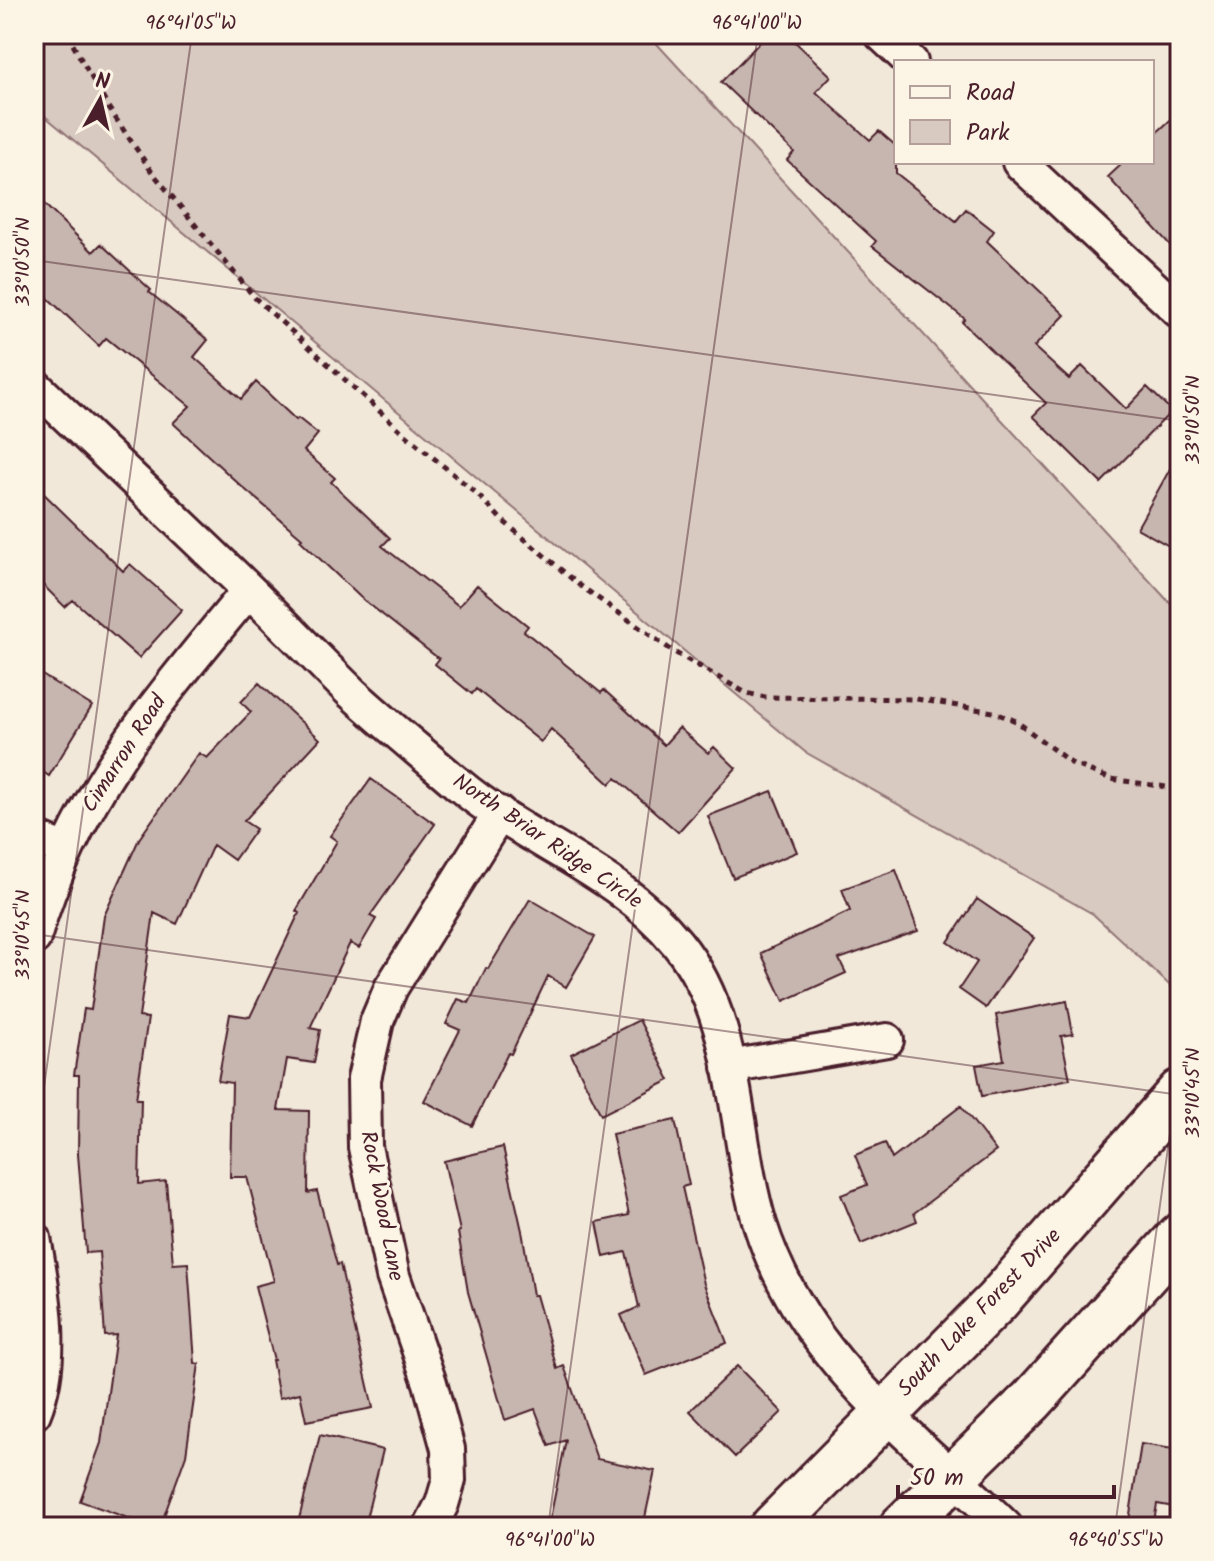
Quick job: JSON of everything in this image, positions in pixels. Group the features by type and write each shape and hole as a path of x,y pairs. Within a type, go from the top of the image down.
{"main road":[{"name":"South Lake Forest Drive","path":"773,1527 997,1301 1180,1092"},
{"path":"902,1527 1032,1400 1180,1236"}],"street":[{"path":"881,34 909,60"},
{"path":"1021,164 1180,312"},
{"name":"North Briar Ridge Circle","path":"34,385 353,693 464,788 610,881 642,905 679,945 700,979 715,1013 761,1225 777,1267 815,1337 842,1370 1006,1527"},
{"name":"Cimarron Road","path":"34,938 66,850 107,772 157,701 249,590"},
{"name":"Rock Wood Lane","path":"430,1527 442,1504 449,1480 448,1449 430,1383 393,1276 365,1147 364,1079 377,1021 391,988 500,813"},
{"path":"34,837 66,850"},
{"path":"729,1067 887,1040"},
{"path":"34,1238 45,1316 41,1396 34,1413"}],"path":[{"path":"67,34 108,107 152,172 255,298 567,575 674,652 746,693 765,697 916,699 993,712 1016,721 1071,763 1111,779 1180,789"}],"green space":[{"path":"34,34 648,34 1180,614 1180,995 1093,914 805,752 34,107"}],"building":[{"path":"768,34 787,34 831,76 816,92 870,140 879,131 894,144 896,173 956,221 966,209 994,231 987,241 1065,315 1034,347 1069,379 1082,366 1126,409 1147,387 1172,411 1101,483 1033,416 1046,403 962,322 965,319 872,246 876,241 787,160 794,152 721,82"},
{"path":"1180,111 1180,256 1108,177 1122,164 1154,164 1154,135"},
{"path":"34,194 93,252 101,244 151,290 149,292 208,340 194,357 241,399 256,382 296,420 298,418 318,434 304,451 335,478 331,482 390,538 382,546 459,606 477,585 528,626 524,631 601,693 604,690 664,745 679,728 708,753 714,747 736,768 678,832 616,778 610,784 551,729 541,742 476,689 472,694 435,664 439,659 360,597 300,540 302,538 173,423 190,406 106,338 99,346 34,285"},
{"path":"1180,451 1180,552 1137,528"},
{"path":"34,484 123,571 130,564 182,610 139,658 73,600 65,607 34,576"},
{"path":"34,670 92,706 49,776 34,766"},
{"path":"259,683 320,739 244,821 256,829 234,860 213,845 177,924 154,913 139,1017 148,1018 136,1099 141,1099 139,1184 166,1181 173,1264 188,1263 195,1363 199,1364 186,1455 160,1527 153,1527 80,1501 101,1443 116,1335 105,1336 99,1252 86,1253 78,1154 79,1075 74,1075 84,1009 91,1010 104,916 139,839 199,753 207,758 251,712 241,702"},
{"path":"371,779 435,824 370,916 376,919 359,948 350,943 310,1028 320,1030 314,1063 287,1059 278,1110 309,1111 308,1193 317,1191 337,1265 340,1264 373,1408 306,1421 300,1393 279,1398 274,1360 255,1286 274,1281 247,1177 230,1177 232,1083 218,1081 230,1014 250,1017 299,913 296,911 337,841 330,836"},
{"path":"772,791 797,852 733,878 708,816"},
{"path":"896,870 918,931 839,959 846,973 784,1001 761,953 850,911 842,889"},
{"path":"530,899 595,937 566,987 548,976 472,1126 424,1101 460,1030 446,1024 458,999 469,1003 486,968"},
{"path":"977,899 1034,938 986,1008 959,989 977,962 948,942"},
{"path":"1067,1001 1073,1034 1061,1036 1070,1079 982,1096 976,1065 1004,1060 996,1015"},
{"path":"639,1020 670,1080 601,1115 571,1054"},
{"path":"961,1106 996,1151 914,1213 917,1221 861,1244 841,1195 867,1185 855,1155 885,1143 892,1159"},
{"path":"675,1120 689,1185 682,1187 704,1284 727,1343 646,1375 621,1315 639,1307 626,1252 604,1257 597,1222 629,1215 612,1134"},
{"path":"503,1147 533,1295 536,1295 557,1369 564,1366 597,1459 655,1471 643,1527 586,1527 550,1519 566,1440 549,1446 535,1409 505,1420 468,1292 460,1231 444,1161"},
{"path":"737,1366 782,1412 735,1457 690,1411"},
{"path":"320,1435 383,1450 364,1527 297,1527"},
{"path":"1141,1444 1180,1450 1180,1508 1157,1504 1153,1527 1128,1527"}]}
